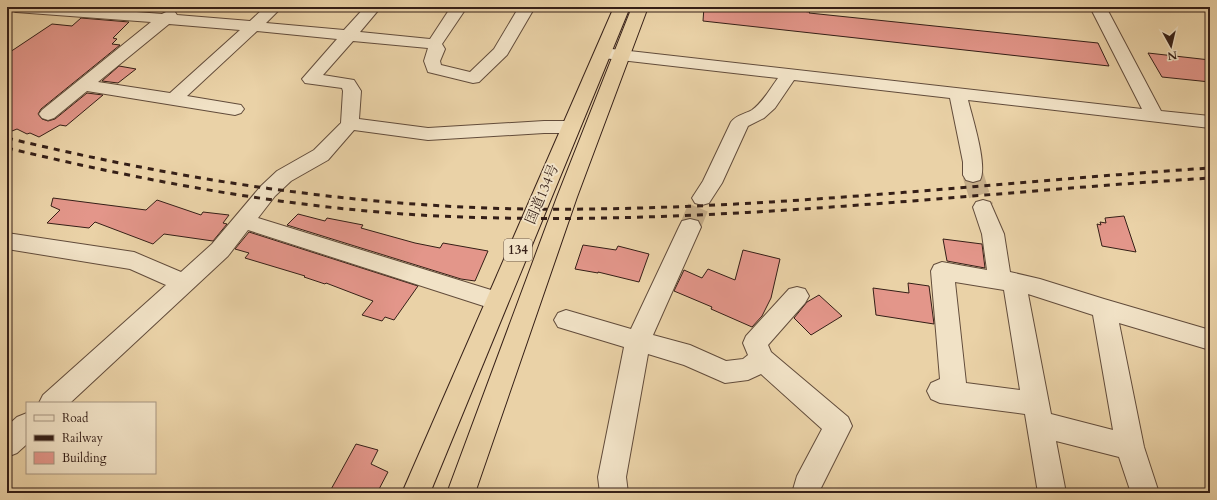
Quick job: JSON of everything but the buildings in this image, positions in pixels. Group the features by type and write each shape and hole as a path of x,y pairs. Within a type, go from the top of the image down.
{"highway":[{"name":"国道134号","path":"461,493 567,197 613,54 622,7"},
{"name":"国道134号","path":"416,493 570,127 640,7"}],"street":[{"path":"7,10 12,7"},
{"path":"16,7 253,26 434,44"},
{"path":"48,114 181,7"},
{"path":"174,99 274,7"},
{"path":"53,402 220,250 260,198 284,176 321,155 350,124 352,91 348,84 311,79 372,7"},
{"path":"434,44 460,7"},
{"path":"434,44 437,49 432,61 434,68 473,78 500,52 527,7"},
{"path":"1098,7 1155,116"},
{"path":"613,54 1210,122"},
{"path":"702,198 712,183 740,122 758,114 769,104 789,74"},
{"path":"83,85 235,109"},
{"path":"958,93 973,162 973,175"},
{"path":"350,124 428,134 544,127 570,127"},
{"path":"983,206 1007,281 1038,414 1052,493"},
{"path":"243,221 496,301"},
{"path":"614,493 612,477 638,341 690,227"},
{"path":"7,241 134,261 184,283"},
{"path":"1130,447 1038,414 947,392 942,271 1007,281 1040,288 1104,309 1210,340"},
{"path":"797,296 755,343 762,359 838,426 808,486 806,493"},
{"path":"1104,309 1130,447 1145,493"},
{"path":"566,320 690,356 725,372 748,369 762,359"},
{"path":"7,444 26,427"}],"tunnel":[{"path":"973,175 983,207"},
{"path":"690,227 702,198"}],"railway":[{"path":"7,138 135,166 264,188 393,202 459,207 524,209 610,209 782,201 1210,168"},
{"path":"7,148 114,172 222,192 330,207 439,216 535,218 632,217 728,213 825,208 1210,178"}]}
